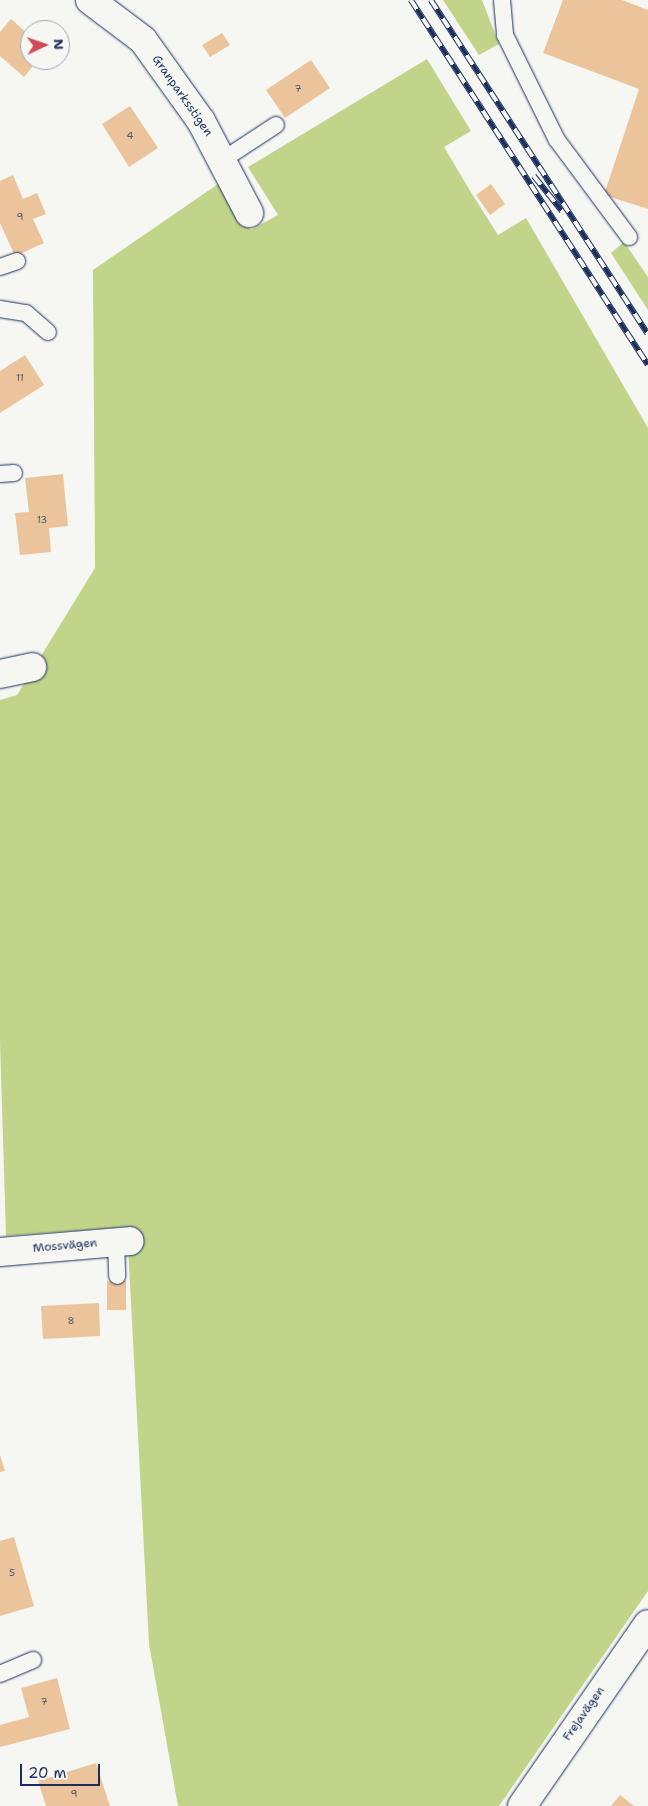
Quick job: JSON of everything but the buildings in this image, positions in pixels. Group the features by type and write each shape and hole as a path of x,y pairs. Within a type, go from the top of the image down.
{"street":[{"name":"Granparksstigen","path":"96,1 143,40 224,159 249,213"},
{"path":"0,674 32,667"},
{"name":"Mossvägen","path":"0,1252 123,1242"},
{"name":"Frejavägen","path":"522,1806 648,1624"}],"lane":[{"path":"502,0 505,35 557,140 629,237"},
{"path":"224,159 276,126"},
{"path":"0,267 17,261"},
{"path":"0,309 26,313 48,332"},
{"path":"117,1276 123,1242"},
{"path":"0,1674 33,1660"}],"green space":[{"path":"443,0 482,0 499,44 479,55"},
{"path":"427,59 471,131 444,147 472,194 498,235 526,218 648,428 648,1591 499,1806 178,1806 149,1644 127,1227 6,1236 0,1041 0,700 17,695 95,568 93,270 221,182 251,230 278,215 248,167"},
{"path":"624,242 648,277 648,310 611,253"}],"railway":[{"path":"411,0 648,365"},
{"path":"431,0 648,334"},
{"path":"534,176 562,211"}]}
